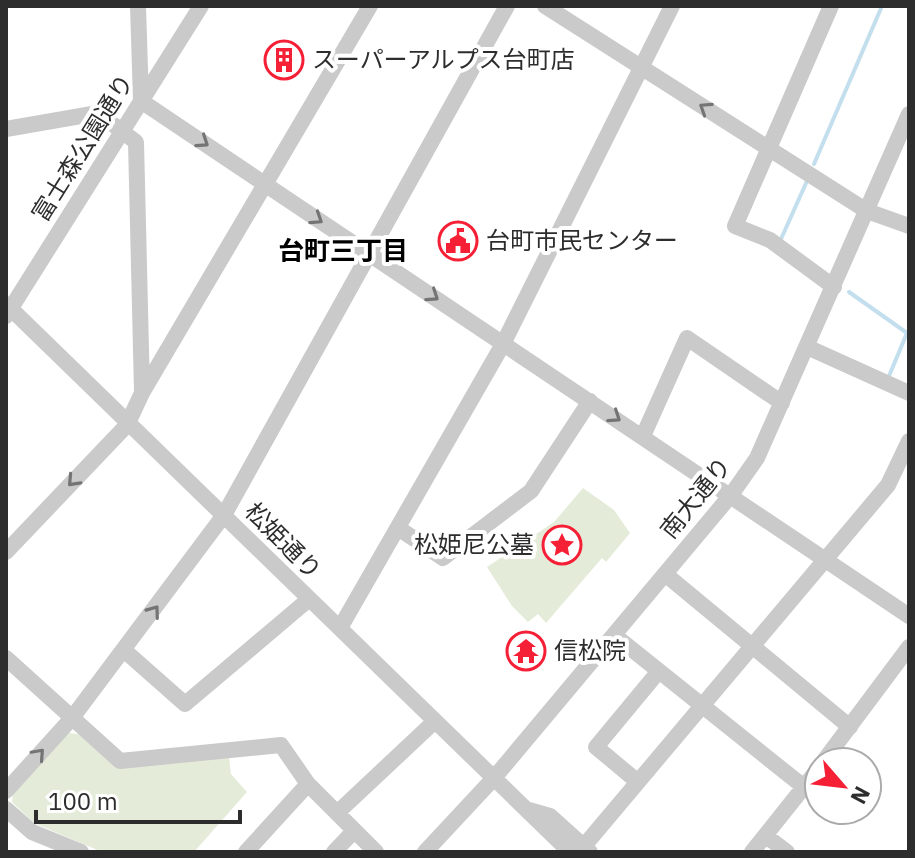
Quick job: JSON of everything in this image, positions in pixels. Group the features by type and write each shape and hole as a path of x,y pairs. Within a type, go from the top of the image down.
{"street":[{"path":"138,6 141,101 909,616"},
{"name":"富士森公園通り","path":"8,310 201,6"},
{"path":"6,552 127,425 142,393 370,6"},
{"path":"6,791 72,718 125,651 224,515 507,6"},
{"path":"545,6 867,211 909,226"},
{"path":"340,628 503,344 672,6"},
{"path":"831,6 735,226 770,240 834,287"},
{"path":"6,129 98,113 136,142 142,393"},
{"name":"南大通り","path":"425,852 494,778 731,495 757,458 909,114"},
{"name":"松姫通り","path":"8,310 528,810 550,816 576,850"},
{"path":"643,436 687,338 782,403"},
{"path":"807,347 909,393"},
{"path":"398,528 443,558 531,491 590,401"},
{"path":"576,850 827,562 888,485 909,441"},
{"path":"665,574 850,727"},
{"path":"125,651 185,704 308,600"},
{"path":"614,635 803,786"},
{"path":"835,746 909,647"},
{"path":"6,658 120,761 281,745 308,784 376,852"},
{"path":"638,782 596,747 659,671"},
{"path":"337,813 435,721"},
{"path":"246,852 308,784"},
{"path":"752,852 803,788"},
{"path":"6,809 32,832 81,852"},
{"path":"334,852 353,832"},
{"path":"766,836 787,852"}],"green space":[{"path":"583,488 614,510 630,533 606,562 602,558 546,623 538,614 528,622 512,606 487,567 554,522"},
{"path":"68,733 78,734 120,767 229,757 231,774 247,792 194,852 102,852 34,823 12,802 13,792"}],"waterway":[{"path":"814,164 882,6"},
{"path":"781,239 807,181"},
{"path":"849,292 907,333 889,376"}],"place":[{"name":"スーパーアルプス台町店","path":"284,60"},
{"name":"台町市民センター","path":"458,241"},
{"name":"松姫尼公墓","path":"562,545"},
{"name":"信松院","path":"526,651"}],"district":[{"name":"台町三丁目","path":"343,251"}]}
